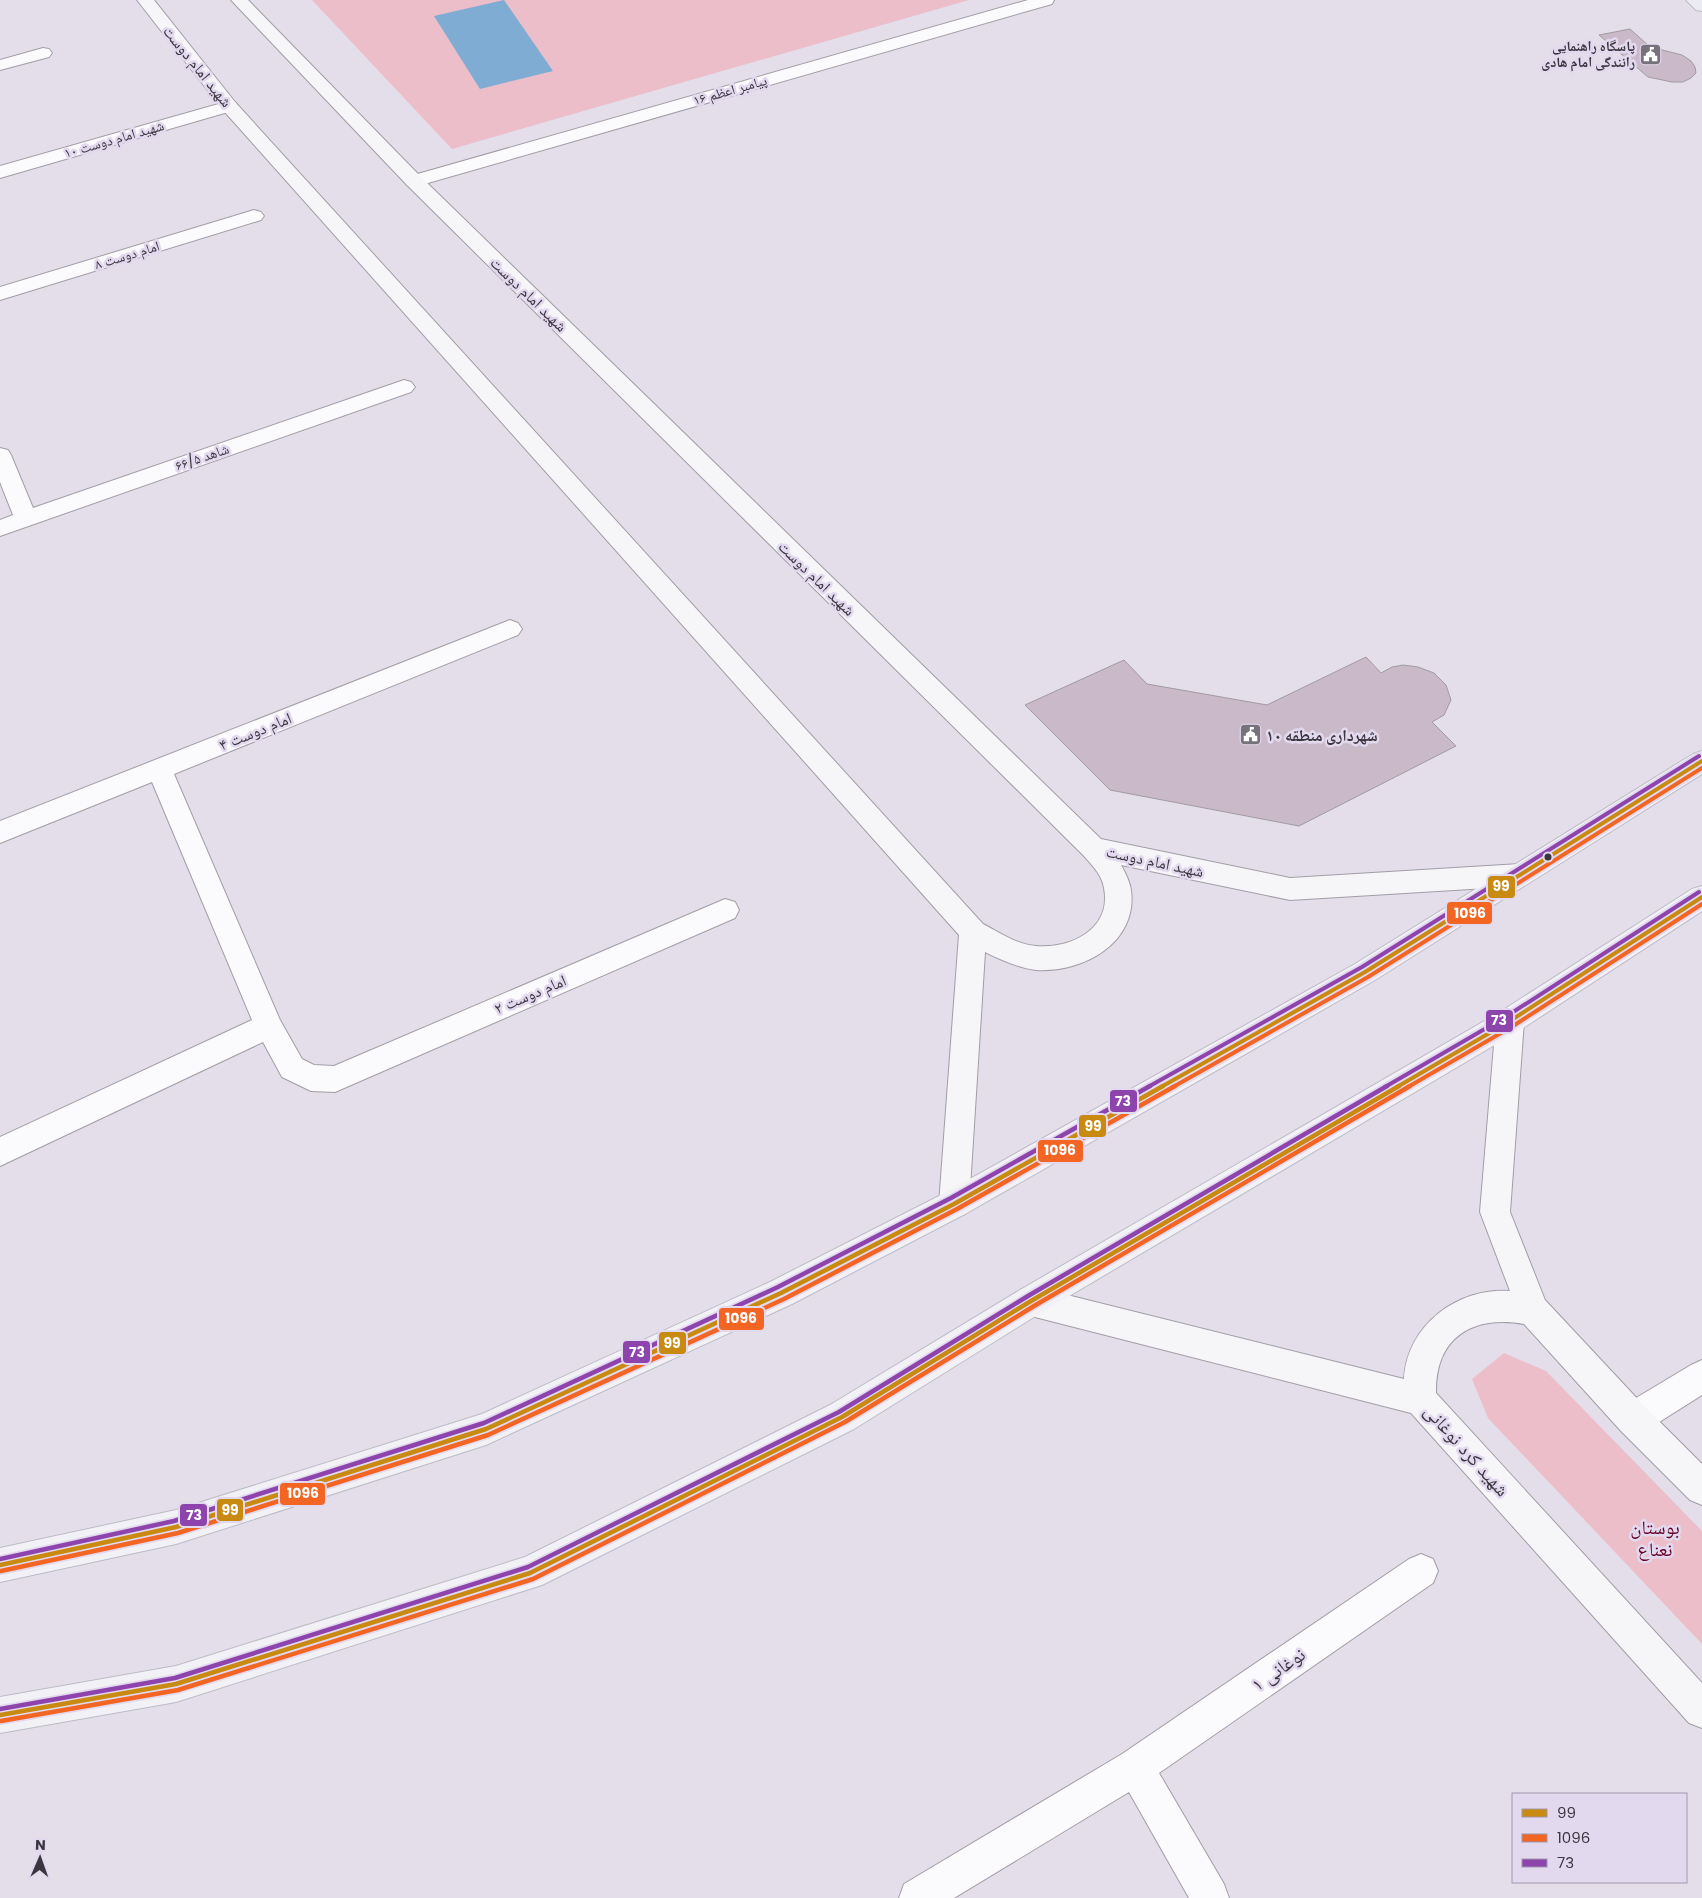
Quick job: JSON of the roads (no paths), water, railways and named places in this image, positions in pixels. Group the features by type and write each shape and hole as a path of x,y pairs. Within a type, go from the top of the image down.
{"highway":[{"path":"1694,0 1702,6"}],"main road":[{"name":"شهید امام دوست","path":"145,0 229,106 972,932"},
{"name":"شهید امام دوست","path":"239,0 414,181 1093,848 1290,889 1520,875"},
{"path":"0,1565 176,1527 486,1429 781,1293 954,1204 1365,972 1702,761"},
{"path":"954,1204 972,932 1019,954 1035,958 1067,956 1082,952 1096,944 1114,923 1119,897 1112,870 1104,858 1093,848"},
{"path":"0,1715 176,1684 530,1573 842,1417 1031,1301 1510,1021 1702,896"},
{"path":"1510,1021 1495,1212 1533,1310 1633,1419 1702,1488"},
{"name":"شهید کرد نوغانی","path":"1031,1301 1420,1399 1702,1710"},
{"path":"1420,1399 1421,1369 1431,1342 1449,1322 1474,1310 1502,1306 1533,1310"}],"street":[{"name":"پیامبر اعظم ۱۶","path":"414,181 1046,0"},
{"path":"0,65 43,53"},
{"name":"شهید امام دوست ۱۰","path":"0,172 229,106"},
{"name":"امام دوست ۸","path":"0,294 254,216"},
{"name":"شاهد ۶۶/۵","path":"0,528 404,387"},
{"path":"0,455 26,519"},
{"name":"امام دوست ۴","path":"0,832 510,629"},
{"path":"0,1152 269,1026 159,770"},
{"name":"امام دوست ۲","path":"269,1026 292,1068 311,1078 334,1079 725,910"},
{"path":"1633,1419 1702,1376"},
{"name":"نوغانی ۱","path":"918,1898 1135,1767 1421,1571"},
{"path":"1135,1767 1210,1898"}],"water":[{"path":"504,0 553,71 480,89 434,16"}],"place":[{"name":"پاسگاه راهنمایی رانندگی امام هادی","path":"1651,54"},
{"name":"شهرداری منطقه ۱۰","path":"1250,735"}],"park label":[{"name":"بوستان نعناع","path":"1655,1538"}]}
